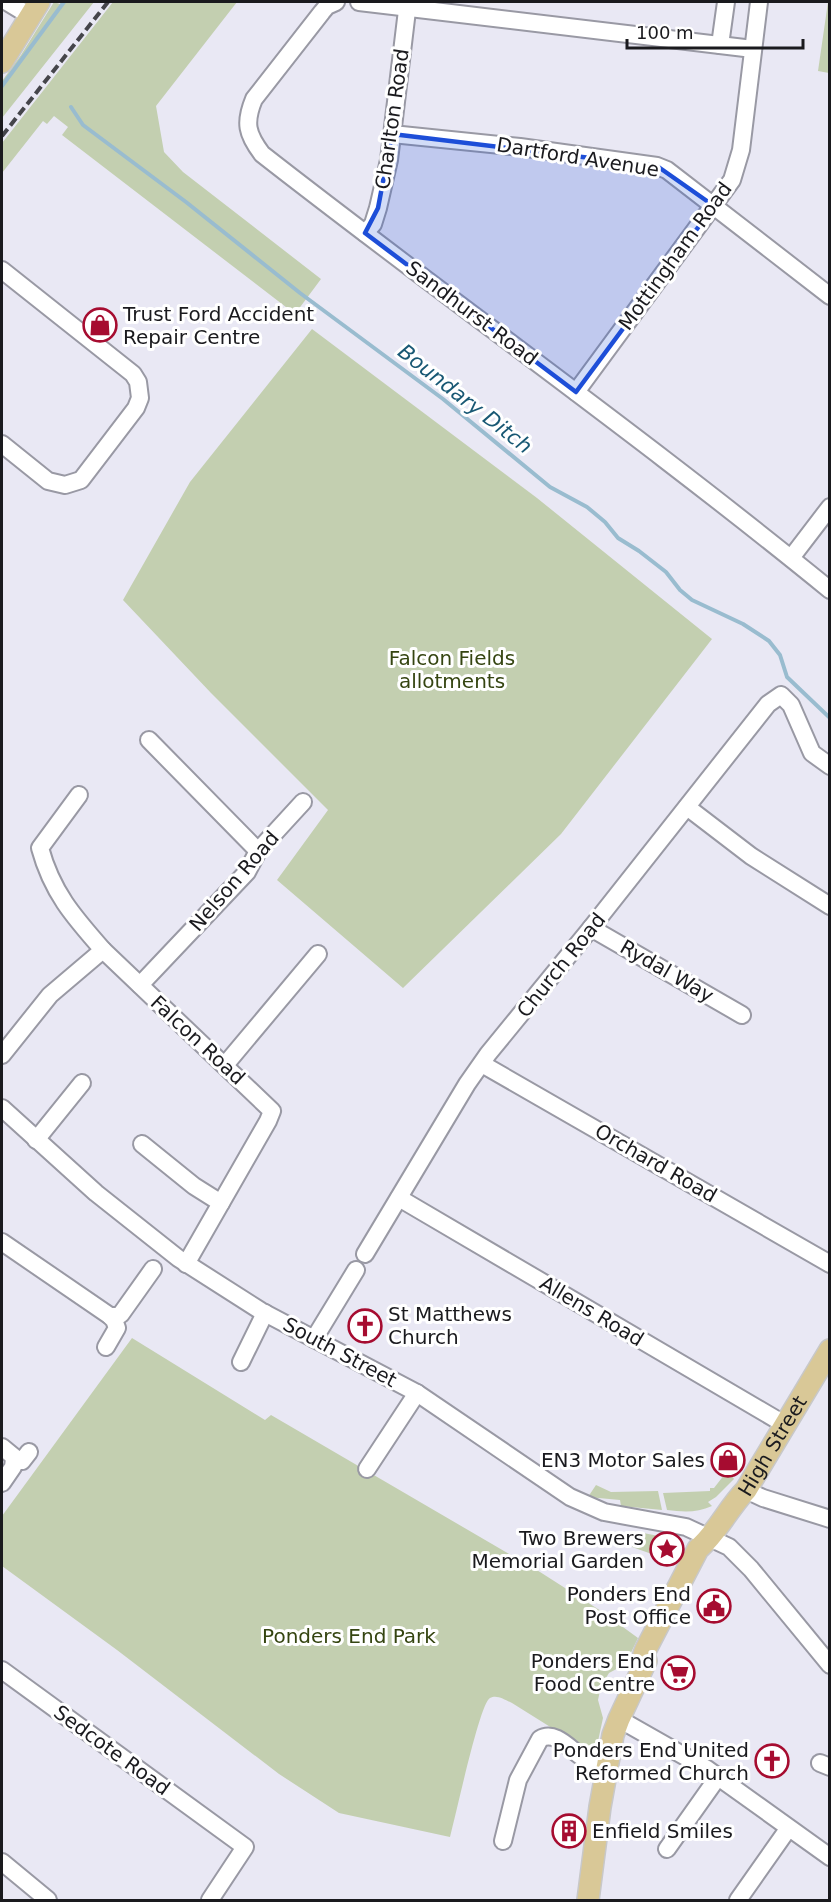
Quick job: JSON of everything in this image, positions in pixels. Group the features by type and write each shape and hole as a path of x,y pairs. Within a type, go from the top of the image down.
{"main road":[{"path":"2,62 34,9"},
{"name":"High Street","path":"588,1900 607,1767 618,1719 646,1661 644,1654 646,1649 698,1549 710,1539 746,1490 784,1424 822,1376 830,1350"}],"street":[{"path":"7,2 34,9"},
{"name":"Sandhurst Road","path":"336,2 327,6 254,99 249,111 248,128 251,139 262,154 576,392 830,590"},
{"path":"359,2 407,5 753,49"},
{"path":"720,45 726,2"},
{"name":"Mottingham Road","path":"576,392 732,180 741,150 759,2"},
{"name":"Charlton Road","path":"365,234 373,224 389,160 407,5"},
{"name":"Dartford Avenue","path":"392,134 520,147 657,166 667,170 830,296"},
{"path":"2,270 133,374 138,382 140,398 131,416 81,480 65,485 48,481 2,444"},
{"path":"791,558 830,507"},
{"name":"Church Road","path":"366,1254 467,1084 768,704 781,695 791,705 813,753 830,766"},
{"path":"149,740 258,851"},
{"name":"Falcon Road","path":"79,795 40,848 47,874 67,907 103,950 272,1111 186,1264"},
{"name":"Nelson Road","path":"140,986 247,872 258,851 303,802"},
{"path":"687,807 751,856 830,906"},
{"name":"Rydal Way","path":"591,928 742,1015"},
{"path":"2,1055 50,995 103,950"},
{"path":"225,1065 318,954"},
{"name":"Orchard Road","path":"482,1064 830,1264"},
{"path":"36,1140 76,1087"},
{"name":"South Street","path":"2,1108 104,1200 186,1264 265,1313 417,1393 570,1497 588,1506 635,1519 681,1526 729,1547 779,1602 830,1665"},
{"path":"150,1146 194,1186 220,1203"},
{"name":"Allens Road","path":"399,1198 784,1424"},
{"path":"2,1242 114,1320 117,1328 106,1347"},
{"path":"110,1316 121,1314 153,1269"},
{"path":"314,1339 356,1270"},
{"path":"240,1362 265,1313"},
{"path":"367,1469 417,1393"},
{"path":"2,1447 22,1456 2,1483"},
{"path":"746,1490 763,1498 830,1519"},
{"name":"Sedcote Road","path":"2,1670 245,1847 210,1900"},
{"path":"618,1719 707,1769 830,1857"},
{"path":"503,1841 519,1780 540,1739 553,1737 582,1758 597,1766 607,1767"},
{"path":"667,1849 718,1777"},
{"path":"738,1900 788,1829"},
{"path":"2,1862 48,1900"}],"highlighted area":[{"path":"392,134 657,166 714,206 576,392 365,233 378,208"}],"green space":[{"path":"54,2 60,4 61,2 94,2 2,118 2,81"},
{"path":"113,2 237,2 156,106 164,152 183,172 321,279 295,314 62,135 68,127 54,116 47,124 43,121 2,173 2,143"},
{"path":"828,2 830,2 829,73 818,71"},
{"name":"Falcon Fields allotments","path":"312,329 537,498 712,639 561,834 403,988 277,880 328,810 211,693 123,600 190,482"},
{"name":"Ponders End Park","path":"132,1338 265,1420 271,1415 540,1572 638,1638 628,1659 622,1666 609,1673 601,1686 598,1700 603,1718 595,1755 512,1703 493,1697 486,1704 480,1719 450,1837 339,1813 279,1774 117,1650 2,1566 2,1516"},
{"path":"728,1470 734,1479 708,1502 712,1506 690,1511 667,1510 663,1493 710,1491 710,1488 714,1488"},
{"path":"596,1485 611,1492 658,1491 662,1510 621,1506 620,1500 588,1497"},
{"path":"638,1532 664,1537 668,1550 666,1557 680,1564 632,1547"}],"waterway":[{"path":"2,86 64,2"},
{"name":"Boundary Ditch","path":"71,107 83,125 186,202 300,293 443,399 550,487 587,507 605,522 618,538 666,572 680,590 692,600 743,624 769,641 780,655 787,677 830,718"}],"railway":[{"path":"2,136 108,2"}],"place":[{"name":"Trust Ford Accident Repair Centre","path":"100,325"},
{"name":"St Matthews Church","path":"365,1326"},
{"name":"EN3 Motor Sales","path":"728,1460"},
{"name":"Two Brewers Memorial Garden","path":"667,1549"},
{"name":"Ponders End Post Office","path":"714,1606"},
{"name":"Ponders End Food Centre","path":"678,1673"},
{"name":"Ponders End United Reformed Church","path":"772,1761"},
{"name":"Enfield Smiles","path":"569,1831"}]}
